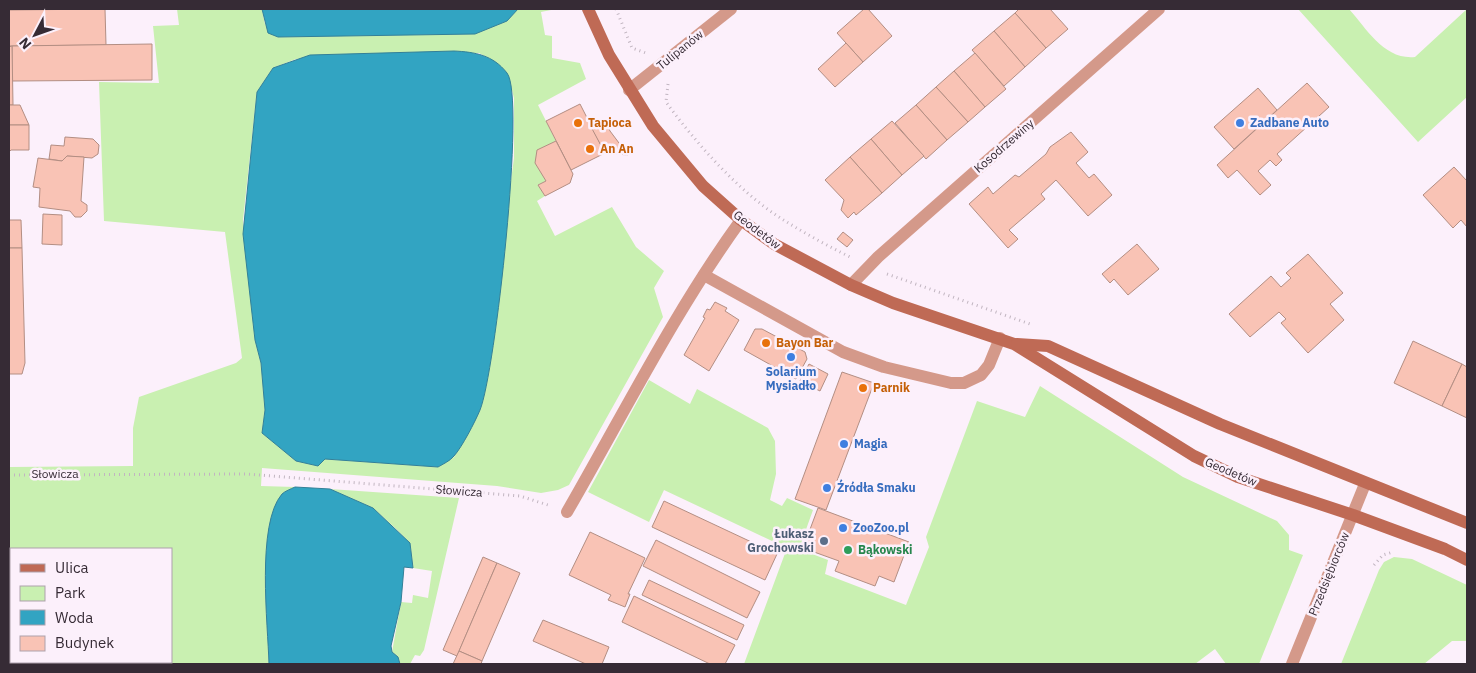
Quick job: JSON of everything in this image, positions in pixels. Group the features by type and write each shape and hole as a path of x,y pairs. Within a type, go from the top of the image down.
{"street":[{"name":"Geodetów","path":"588,9 608,55 629,90 653,126 703,186 741,220 796,257 893,303 1014,344 1194,456 1238,477 1352,515 1467,560"},
{"name":"Tulipanów","path":"629,90 731,9"},
{"name":"Kosodrzewiny","path":"852,285 869,266 1159,9"},
{"path":"567,512 704,275 741,220"},
{"path":"704,275 842,352 884,367 950,383 964,384 980,375 989,365 1000,338"},
{"name":"Geodetów","path":"1014,344 1048,346 1192,413 1467,523"},
{"name":"Przedsiębiorców","path":"1292,664 1366,484"}],"path":[{"path":"616,9 632,48 645,53 654,52"},
{"path":"668,83 666,102 692,136 757,200 781,218 869,266 962,302 1035,325"},
{"name":"Słowicza","path":"9,475 246,474 520,496 567,512"}],"green space":[{"path":"177,9 262,9 265,24 278,37 474,34 507,21 518,9 556,9 541,12 545,35 552,36 552,58 580,63 586,79 538,105 556,141 537,151 546,181 538,185 545,196 537,201 555,236 612,207 636,247 664,271 654,288 663,317 569,485 558,490 541,493 497,486 262,468 261,486 295,487 282,495 274,510 269,529 265,576 269,664 9,664 9,467 133,466 133,428 139,397 236,363 242,358 225,232 104,221 99,82 159,83 153,26 179,25","holes":["479,53 490,59 508,75 514,98 514,158 480,410 454,457 438,467 325,459 318,466 296,461 262,433 265,410 261,363 255,340 243,220 257,92 273,68 296,59"]},
{"path":"1298,9 1349,9 1377,42 1385,48 1394,54 1404,57 1415,57 1467,9 1467,97 1418,142"},
{"path":"649,380 690,404 697,389 768,428 775,441 776,474 770,500 782,506 787,498 813,510 799,549 828,560 825,574 906,605 929,547 926,537 977,401 1025,417 1040,386 1183,477 1277,521 1289,535 1289,550 1303,555 1259,664 1226,664 1215,649 1195,664 744,664 787,548 664,490 649,522 588,492"},
{"path":"330,489 459,498 424,650 420,656 415,655 410,664 400,664 398,657 392,652 401,602 412,603 413,595 428,598 432,571 413,568 410,543 373,508"},
{"path":"1394,557 1412,559 1467,585 1467,641 1452,641 1424,664 1341,664 1379,570 1384,562"}],"water":[{"path":"262,9 518,9 507,21 475,34 278,37 268,33"},
{"path":"469,52 490,58 496,62 507,73 512,93 511,181 506,237 493,346 480,410 457,452 451,459 438,467 325,459 318,466 296,461 262,433 265,410 261,363 255,340 243,234 257,92 273,68 310,55"},
{"path":"295,487 330,489 373,508 410,543 413,568 404,567 401,602 391,646 392,652 398,657 400,664 269,664 265,576 269,528 274,508 282,494"}],"building":[{"path":"105,9 106,45 9,46 9,10"},
{"path":"864,9 868,9 892,36 863,62 837,33"},
{"path":"1019,9 1050,9 1068,29 1046,48 1015,13"},
{"path":"1015,13 1046,48 1025,67 994,31"},
{"path":"994,31 1025,67 1004,86 972,50"},
{"path":"846,43 863,62 835,87 818,69"},
{"path":"152,44 152,80 12,81 12,46"},
{"path":"12,46 13,105 9,105 9,47"},
{"path":"975,53 1006,89 985,107 954,71"},
{"path":"954,71 985,107 968,122 936,87"},
{"path":"1307,83 1329,107 1277,154 1282,160 1276,166 1270,160 1258,171 1271,185 1260,195 1237,170 1228,178 1217,165"},
{"path":"936,87 968,122 947,140 916,105"},
{"path":"1258,88 1277,110 1234,149 1214,127"},
{"path":"580,104 605,153 571,170 546,121"},
{"path":"9,105 20,105 29,125 9,125"},
{"path":"916,105 947,140 926,159 895,123"},
{"path":"604,119 610,131 628,155 605,153 590,125"},
{"path":"892,121 924,156 902,175 871,139"},
{"path":"9,125 29,125 29,150 11,150 9,152"},
{"path":"1071,132 1088,152 1076,163 1089,178 1094,174 1112,195 1088,216 1056,180 1041,194 1045,199 1009,230 1018,239 1008,248 969,204 988,187 993,194 1015,175 1019,177 1046,154 1050,147"},
{"path":"65,137 93,139 99,145 98,154 92,158 67,156 62,161 49,159 51,145 64,146"},
{"path":"871,139 902,175 882,193 850,157"},
{"path":"556,141 573,174 570,183 545,196 538,185 546,181 535,163 537,150"},
{"path":"67,156 84,157 81,201 87,205 87,211 81,217 75,217 70,211 39,207 40,188 33,187 38,158 62,161"},
{"path":"850,157 882,193 856,215 854,212 848,218 841,210 844,200 825,180"},
{"path":"1454,167 1467,181 1467,227 1461,220 1453,228 1423,195"},
{"path":"43,214 62,215 62,245 42,244"},
{"path":"9,220 21,220 22,248 9,248"},
{"path":"843,232 853,240 847,247 837,239"},
{"path":"1137,244 1159,269 1128,295 1114,279 1110,283 1102,274"},
{"path":"9,248 22,248 25,363 22,374 9,374"},
{"path":"1308,254 1343,293 1330,304 1344,320 1308,353 1281,323 1286,319 1279,312 1250,337 1229,314 1271,276 1281,287 1291,278 1286,273"},
{"path":"715,302 727,308 725,311 739,320 709,371 684,355 705,318 703,317 707,309 710,310"},
{"path":"755,329 762,329 805,352 807,359 796,379 744,350"},
{"path":"1413,341 1462,364 1442,406 1394,383"},
{"path":"809,364 828,374 820,391 800,381"},
{"path":"1462,364 1467,367 1467,418 1442,406"},
{"path":"842,372 874,383 826,510 795,499"},
{"path":"664,501 777,554 765,580 652,527"},
{"path":"818,508 909,542 894,582 879,576 875,586 835,571 839,561 803,548"},
{"path":"590,532 645,558 628,594 630,594 625,607 608,600 611,595 569,575"},
{"path":"656,540 760,592 747,618 643,566"},
{"path":"483,557 497,563 457,656 443,650"},
{"path":"497,563 520,573 482,661 459,651"},
{"path":"649,580 744,625 737,640 642,595"},
{"path":"634,596 735,645 725,664 710,664 622,622"},
{"path":"543,620 609,647 602,664 586,664 533,641"},
{"path":"459,651 482,661 481,664 453,664"}],"place":[{"name":"Tapioca","path":"578,123"},
{"name":"Zadbane Auto","path":"1240,123"},
{"name":"An An","path":"590,149"},
{"name":"Bayon Bar","path":"766,343"},
{"name":"Solarium Mysiadło","path":"791,357"},
{"name":"Parnik","path":"863,388"},
{"name":"Magia","path":"844,444"},
{"name":"Źródła Smaku","path":"827,488"},
{"name":"ZooZoo.pl","path":"843,528"},
{"name":"Łukasz Grochowski","path":"824,541"},
{"name":"Bąkowski","path":"848,550"}]}
